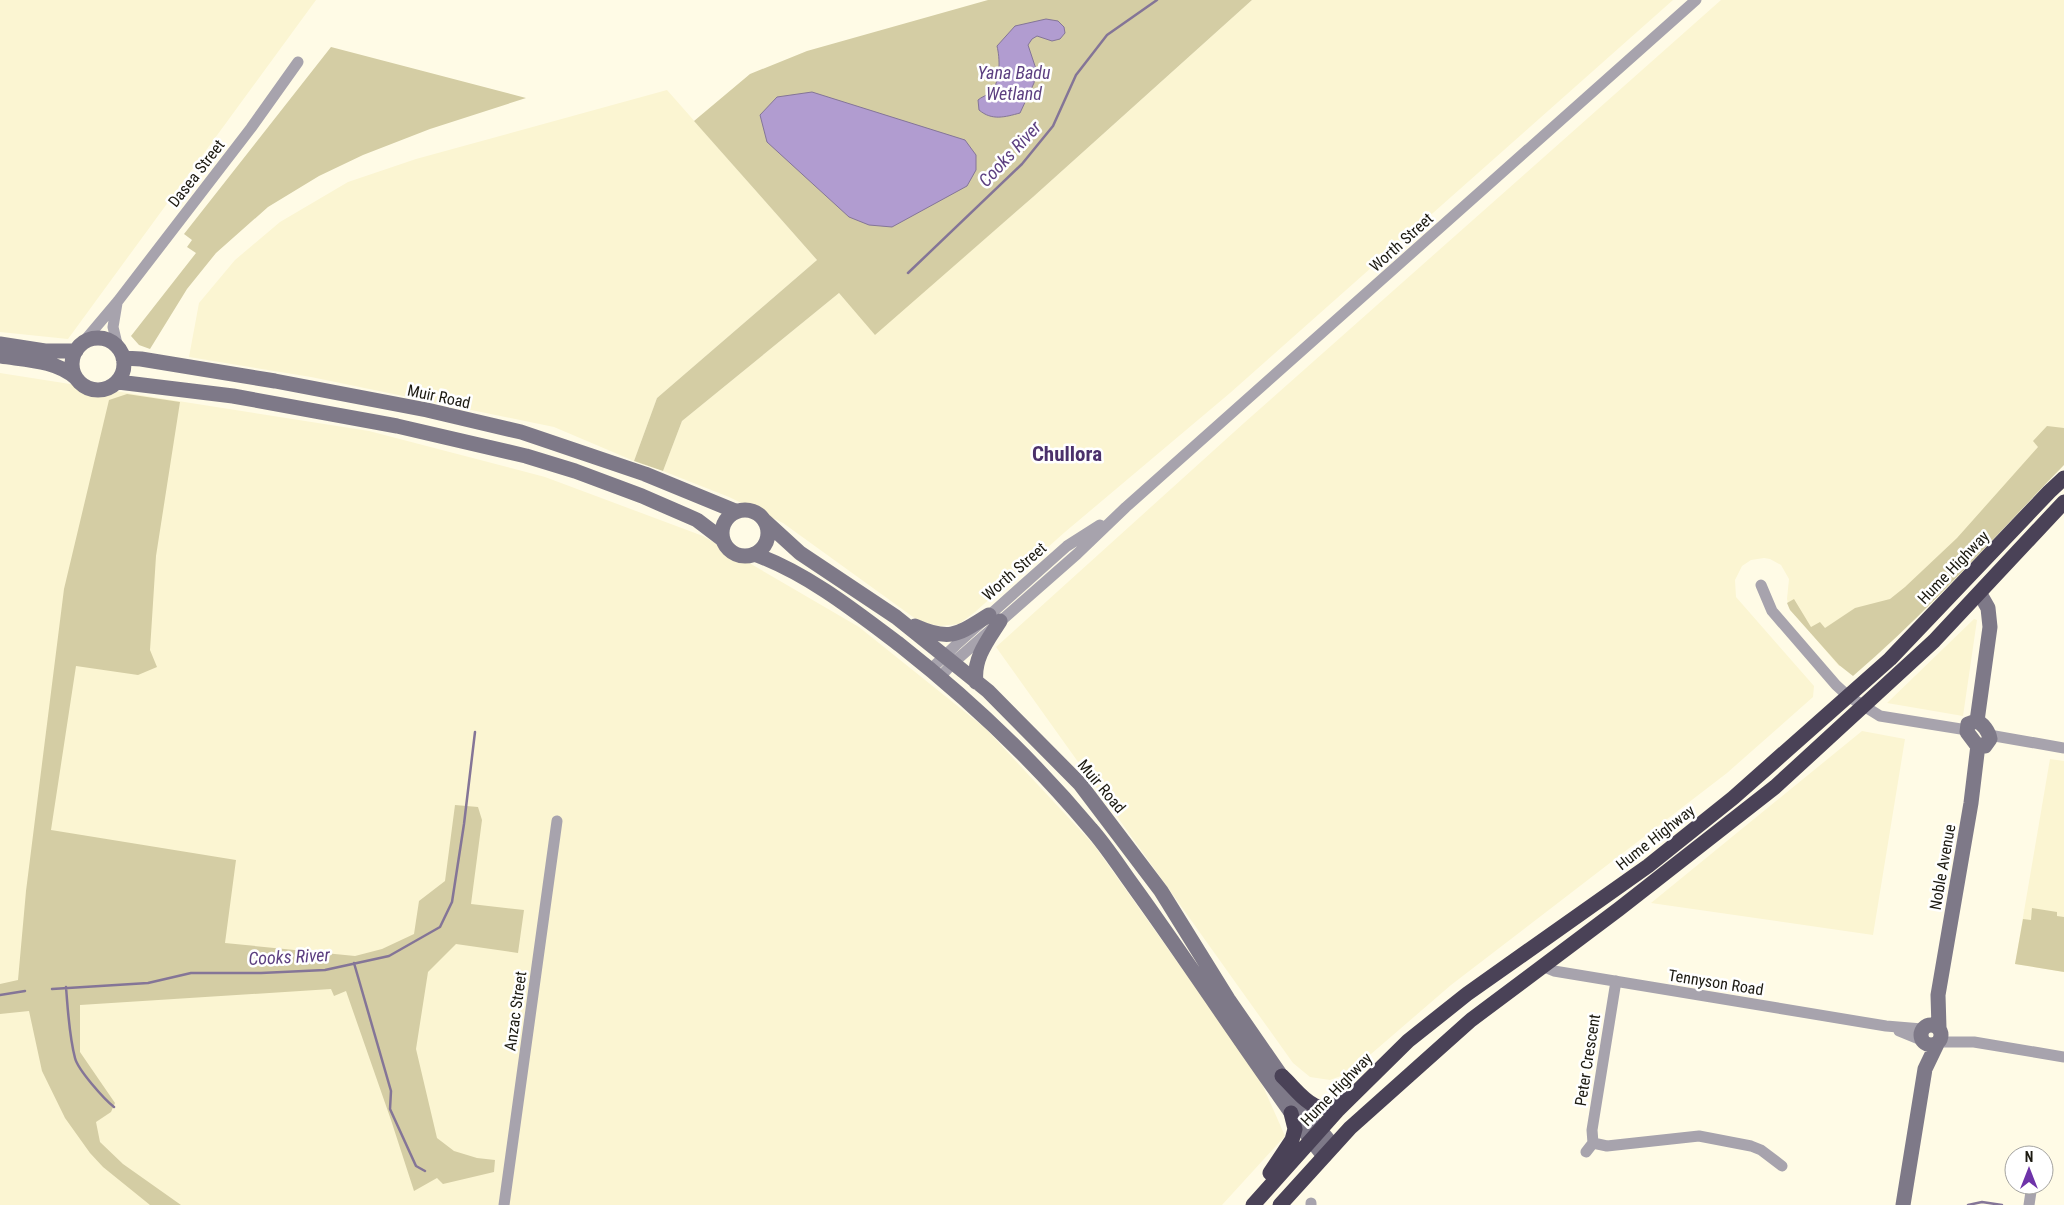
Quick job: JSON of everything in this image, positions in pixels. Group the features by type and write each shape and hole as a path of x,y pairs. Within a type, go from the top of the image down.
{"highway":[{"name":"Hume Highway","path":"1254,1205 1315,1135 1408,1041 1467,994 1648,866 1733,798 1890,659 2064,478"},
{"path":"1280,1205 1328,1151 1364,1115 1471,1020 1620,909 1775,787 1934,641 2064,502"},
{"path":"1282,1076 1310,1104 1320,1108 1330,1108 1362,1086"},
{"path":"1248,1205 1292,1140 1296,1129 1291,1113"}],"street":[{"name":"Worth Street","path":"935,674 948,659 994,618 1067,546 1126,507 1696,0"},
{"name":"Dasea Street","path":"78,349 118,301 251,128 298,62"},
{"name":"Dasea Street","path":"118,301 113,327 121,353"},
{"path":"0,344 44,351 78,349 95,339 112,342 121,353 124,366 122,382"},
{"path":"76,378 73,365 78,349"},
{"name":"Muir Road","path":"121,353 141,359 275,381 417,408 521,432 645,474 735,511"},
{"path":"0,356 40,361 57,366 93,390 106,389 122,382 233,396 397,426 526,456 576,471 642,496 697,520 722,539 728,549 734,553 747,556 760,550 768,536 765,521 754,511 735,511 725,520 721,532 722,539"},
{"name":"Muir Road","path":"765,521 800,553 896,617 976,682 1080,784 1161,890 1228,999 1282,1076 1315,1135"},
{"name":"Muir Road","path":"754,554 772,560 820,588 884,633 976,707 1021,752 1092,830 1170,937 1291,1113 1315,1135 1328,1151"},
{"path":"1762,585 1772,611 1836,685 1848,696 1880,716 1972,726"},
{"path":"1980,594 1988,608 1990,627 1970,736 1984,740 2064,748"},
{"path":"896,617 934,634 946,635 960,632 994,618"},
{"path":"976,682 978,659 994,618"},
{"name":"Noble Avenue","path":"1903,1205 1971,802 1984,740"},
{"name":"Anzac Street","path":"504,1205 557,821"},
{"name":"Tennyson Road","path":"1542,966 1554,971 1616,982 2064,1057"},
{"name":"Peter Crescent","path":"1616,982 1589,1147 1699,1136 1751,1146 1761,1150 1782,1166"}],"shaded area":[{"path":"0,0 316,0 68,339 0,332"},
{"path":"988,0 1252,0 1033,197 875,335 839,293 682,421 663,471 634,461 657,398 817,260 694,121 750,74 807,51"},
{"path":"1252,0 1673,0 1230,393 959,624 940,626 920,622 783,523 729,497 663,471 682,421 839,293 875,334 1033,197"},
{"path":"1721,0 2064,0 2064,443 1847,666 1839,666 1789,608 1787,599 1789,579 1781,565 1764,558 1751,560 1742,566 1735,580 1736,597 1814,686 1813,697 1727,773 1451,985 1349,1073 1330,1080 1310,1077 1293,1063 996,647 1244,423"},
{"path":"331,47 526,98 430,129 363,155 319,176 268,207 216,253 187,289 150,349 139,345 131,336 196,253 187,247 192,240 184,234"},
{"path":"667,90 817,260 657,398 634,461 554,427 311,377 189,357 199,303 235,260 280,222 348,182 416,159"},
{"path":"0,373 369,431 545,477 703,536 859,627 985,728 1094,845 1258,1075 1285,1136 1222,1205 0,1205"},
{"path":"127,394 180,402 156,556 150,650 157,667 138,675 76,666 51,830 236,860 225,943 355,956 382,949 414,934 419,901 445,881 455,805 478,807 482,820 471,904 524,910 518,953 456,944 428,972 416,1049 437,1138 454,1151 477,1158 495,1160 494,1172 443,1184 437,1178 414,1191 346,991 334,996 331,989 80,1005 80,1052 115,1103 111,1112 96,1122 100,1142 123,1164 181,1205 150,1205 103,1167 90,1153 65,1118 42,1071 29,1011 0,1014 0,984 18,980 26,891 64,589 109,400"},
{"path":"2047,426 2064,428 2064,465 1908,626 1853,676 1839,665 1790,610 1787,603 1794,599 1811,627 1820,622 1825,628 1855,608 1890,599 1957,538 2038,447 2033,441"},
{"path":"1974,619 1977,620 1963,716 1887,703"},
{"path":"1862,731 1905,739 1873,935 1651,903"},
{"path":"2050,759 2064,761 2064,972 2015,964"},
{"path":"2032,908 2057,912 2057,916 2064,917 2064,972 2015,964 2023,919 2031,920"}],"water":[{"name":"Yana Badu Wetland","path":"1046,19 1058,21 1064,27 1065,33 1060,39 1052,41 1037,36 1028,45 1036,69 1034,83 1020,113 994,117 979,110 978,100 991,92 997,82 999,57 997,46 1015,26"},
{"path":"812,92 965,140 976,155 976,170 967,186 892,227 869,225 849,217 767,142 760,115 777,97"}],"waterway":[{"name":"Cooks River","path":"908,273 1022,164 1053,126 1076,75 1107,35 1157,0"},
{"name":"Cooks River","path":"52,989 148,983 191,973 261,973 325,970 389,956 440,927 452,902 475,732"},
{"path":"354,963 391,1091 390,1109 416,1166 425,1171"},
{"path":"66,987 70,1032 75,1058 86,1077 114,1107"},
{"name":"Cooks River","path":"0,995 25,991"},
{"path":"1968,1205 1982,1202 2002,1205"}],"district":[{"name":"Chullora","path":"1067,454"}]}
